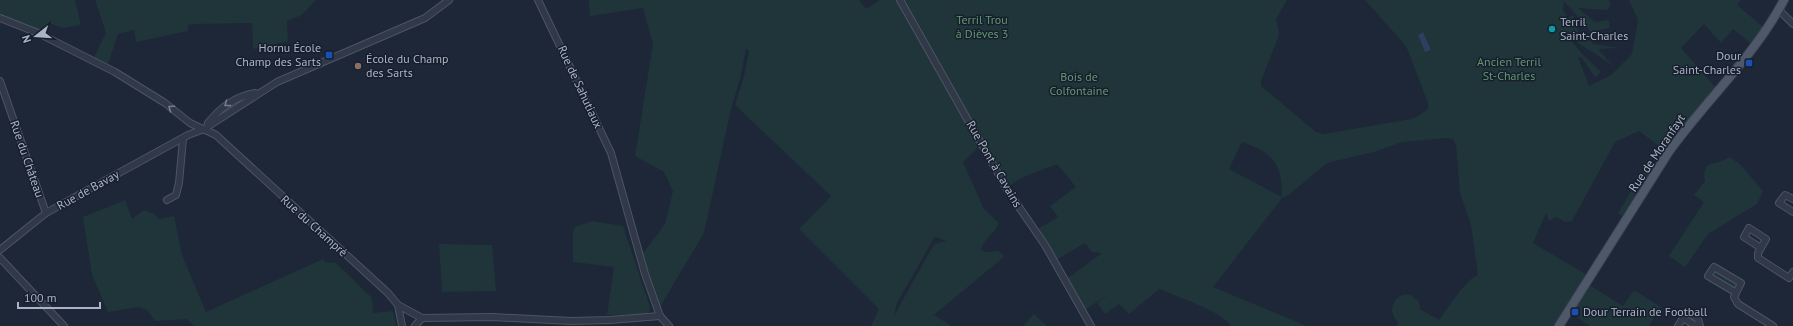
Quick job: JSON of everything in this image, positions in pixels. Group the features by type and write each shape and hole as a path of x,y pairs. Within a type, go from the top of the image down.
{"main road":[{"name":"Rue de Moranfayt","path":"1559,326 1628,219 1668,153 1688,125 1755,47 1784,0"}],"street":[{"name":"Rue de Bavay","path":"0,250 46,214 188,135 204,129 259,92 277,82 425,18 449,0"},
{"name":"Rue de Sahutiaux","path":"538,0 611,153 645,274 660,316"},
{"name":"Rue Pont à Cavains","path":"900,0 1008,191 1045,245 1091,326"},
{"path":"1779,10 1793,24"},
{"name":"Rue du Champré","path":"0,18 38,33 114,72 165,103 190,123 216,135 388,293 398,305 422,318 492,317 571,321 660,316"},
{"name":"Rue du Château","path":"0,81 46,214"},
{"path":"167,200 176,195 179,184 183,139"},
{"path":"1793,199 1785,195 1779,203 1793,212"},
{"path":"1761,248 1758,258 1789,278 1793,272"},
{"path":"0,258 64,326"},
{"path":"1735,292 1708,276 1714,267 1740,283 1734,297 1738,304 1773,326"},
{"path":"398,305 402,326"},
{"path":"1678,326 1687,313 1690,313 1698,318 1700,326"},
{"path":"660,316 669,326"},
{"path":"415,326 422,318"},
{"path":"1683,318 1696,326"}],"green space":[{"path":"0,0 75,0 81,25 62,28 49,23 44,31 0,18"},
{"path":"95,0 316,0 302,15 287,21 288,41 253,49 252,23 194,24 188,25 188,31 136,42 134,30 118,34 108,64 94,57 106,33"},
{"path":"589,0 859,0 866,9 880,0 897,0 979,141 976,150 963,162 984,209 998,222 995,229 982,246 981,250 985,252 998,251 1005,256 934,315 952,326 871,326 879,309 799,229 831,196 735,105 744,76 749,51 746,49 740,79 731,109 704,233 660,307 641,256 665,224 673,191 664,172 635,156 653,44 643,8 590,16","holes":["936,237 946,241 934,244 894,316 897,303 934,238"]},
{"path":"901,0 1287,0 1276,19 1279,32 1278,38 1261,81 1261,86 1316,132 1324,134 1411,119 1428,109 1428,103 1406,46 1365,0 1609,0 1611,3 1608,10 1578,8 1595,22 1608,20 1610,24 1609,28 1591,32 1564,1 1563,10 1568,18 1573,15 1579,33 1594,44 1619,48 1598,49 1612,65 1578,43 1569,31 1574,43 1601,72 1595,77 1581,57 1578,57 1589,86 1611,75 1632,54 1638,20 1629,0 1741,0 1737,5 1767,30 1755,47 1733,29 1721,43 1704,24 1681,48 1718,90 1668,153 1639,131 1615,142 1572,221 1565,222 1556,217 1549,221 1546,213 1533,243 1584,273 1589,278 1586,283 1623,306 1634,290 1661,307 1649,326 1590,326 1568,312 1559,326 1396,326 1399,323 1392,313 1392,308 1396,299 1400,296 1412,296 1419,301 1420,309 1439,320 1462,288 1473,277 1478,275 1471,225 1460,193 1456,145 1453,139 1447,138 1402,142 1374,152 1327,163 1290,194 1282,198 1213,287 1307,326 1231,326 1227,321 1210,310 1159,289 1129,314 1119,304 1105,314 1097,303 1112,292 1082,312 1065,280 1102,253 1092,252 1085,243 1054,261 1036,230 1058,217 1050,206 1076,187 1057,164 1019,179 1011,185 1006,184","holes":["1242,142 1253,146 1269,156 1278,168 1282,186 1282,197 1229,169"]},
{"path":"1729,157 1740,164 1763,191 1757,204 1708,234 1685,267 1669,256 1704,202 1694,195 1705,181 1704,173 1707,166"},
{"path":"1648,163 1658,169 1628,219 1618,213"},
{"path":"125,200 132,219 144,210 154,214 159,219 174,216 182,255 206,312 323,259 325,262 336,263 372,298 373,313 393,311 396,326 194,326 186,319 155,321 147,310 139,307 108,312 92,275 83,217"},
{"path":"592,221 623,226 649,304 650,310 647,314 607,315 614,267 573,262 573,232 575,227"},
{"path":"439,244 492,245 496,291 442,292"},
{"path":"1714,268 1739,283 1735,291 1709,276"},
{"path":"1034,314 1047,326 1023,326"}],"water":[{"path":"1423,32 1431,50 1425,52 1418,35"}],"place":[{"name":"Terril Saint-Charles","path":"1552,29"},
{"name":"Hornu École Champ des Sarts","path":"329,55"},
{"name":"Dour Saint-Charles","path":"1749,63"},
{"name":"École du Champ des Sarts","path":"358,66"},
{"name":"Dour Terrain de Football","path":"1575,312"}],"park label":[{"name":"Terril Trou à Dièves 3","path":"982,27"},
{"name":"Ancien Terril St-Charles","path":"1509,69"},
{"name":"Bois de Colfontaine","path":"1079,84"}]}
